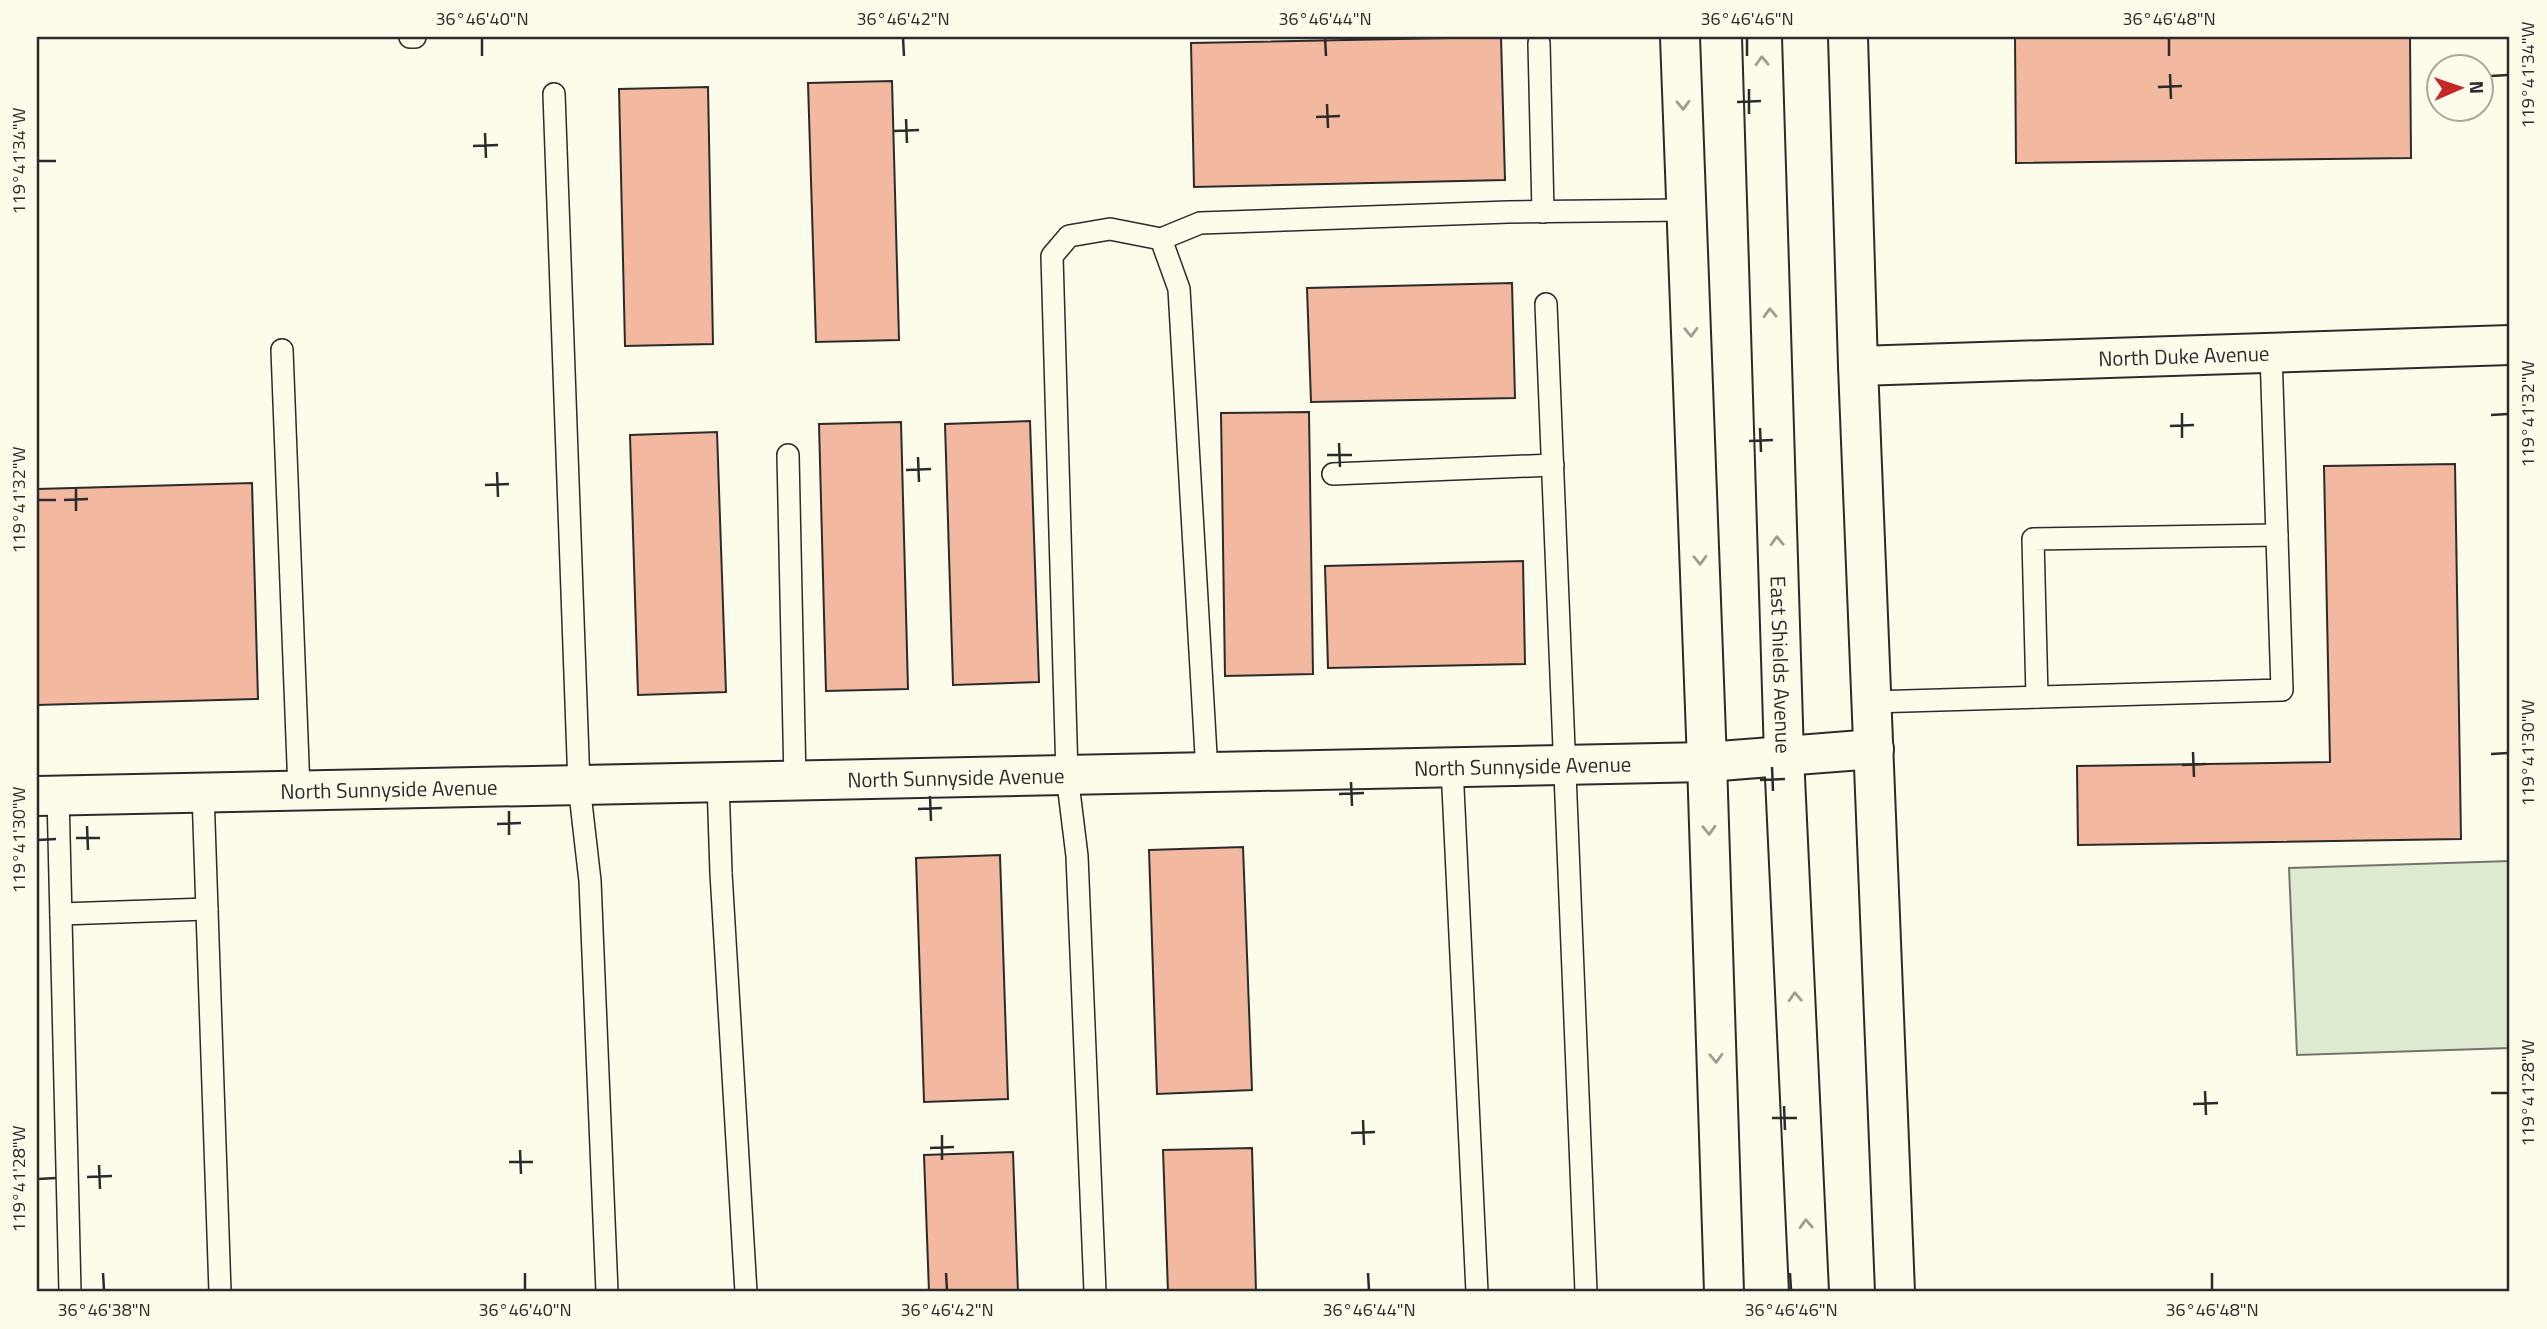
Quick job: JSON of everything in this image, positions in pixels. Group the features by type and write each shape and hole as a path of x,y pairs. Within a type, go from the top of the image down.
{"street":[{"path":"1680,37 1724,1292"},
{"name":"East Shields Avenue","path":"1762,37 1784,756 1809,1292"},
{"path":"1848,37 1858,366 1895,1292"},
{"name":"North Duke Avenue","path":"1858,366 2510,345"},
{"name":"North Sunnyside Avenue","path":"47,796 1707,762 1874,749"}],"lane":[{"path":"1539,43 1543,212"},
{"path":"554,94 579,785 590,881 607,1292"},
{"path":"1095,1292 1077,856 1067,775 1052,256 1069,236 1110,229 1161,239 1200,223 1686,210"},
{"path":"1161,239 1179,289 1207,772"},
{"path":"1546,304 1586,1292"},
{"path":"282,350 299,790"},
{"path":"1871,702 2282,690 2271,353"},
{"path":"788,455 795,781"},
{"path":"1333,474 1553,465"},
{"path":"2037,697 2033,539 2277,535"},
{"path":"1452,768 1477,1292"},
{"path":"718,782 746,1292"},
{"path":"203,793 220,1292"},
{"path":"47,796 61,914 70,1292"},
{"path":"61,914 207,909"}],"green space":[{"path":"2510,861 2510,1048 2297,1055 2289,868"}],"building":[{"path":"1501,37 1505,180 1194,187 1191,43"},
{"path":"2015,37 2410,37 2411,158 2016,163"},
{"path":"892,81 899,340 816,342 808,83"},
{"path":"708,87 713,344 625,346 619,89"},
{"path":"1512,283 1515,398 1311,402 1307,288"},
{"path":"1309,412 1313,674 1225,676 1221,413"},
{"path":"1030,421 1039,682 953,685 945,424"},
{"path":"901,422 908,689 826,691 819,424"},
{"path":"717,432 726,692 638,695 630,435"},
{"path":"2455,464 2461,839 2078,845 2077,766 2330,762 2324,466"},
{"path":"252,483 258,699 37,705 37,489"},
{"path":"1523,561 1525,664 1328,668 1325,566"},
{"path":"1243,847 1252,1090 1157,1094 1149,850"},
{"path":"1000,855 1008,1099 924,1102 916,858"},
{"path":"1252,1148 1256,1292 1168,1292 1163,1150"},
{"path":"1013,1152 1018,1292 929,1292 924,1155"}]}
